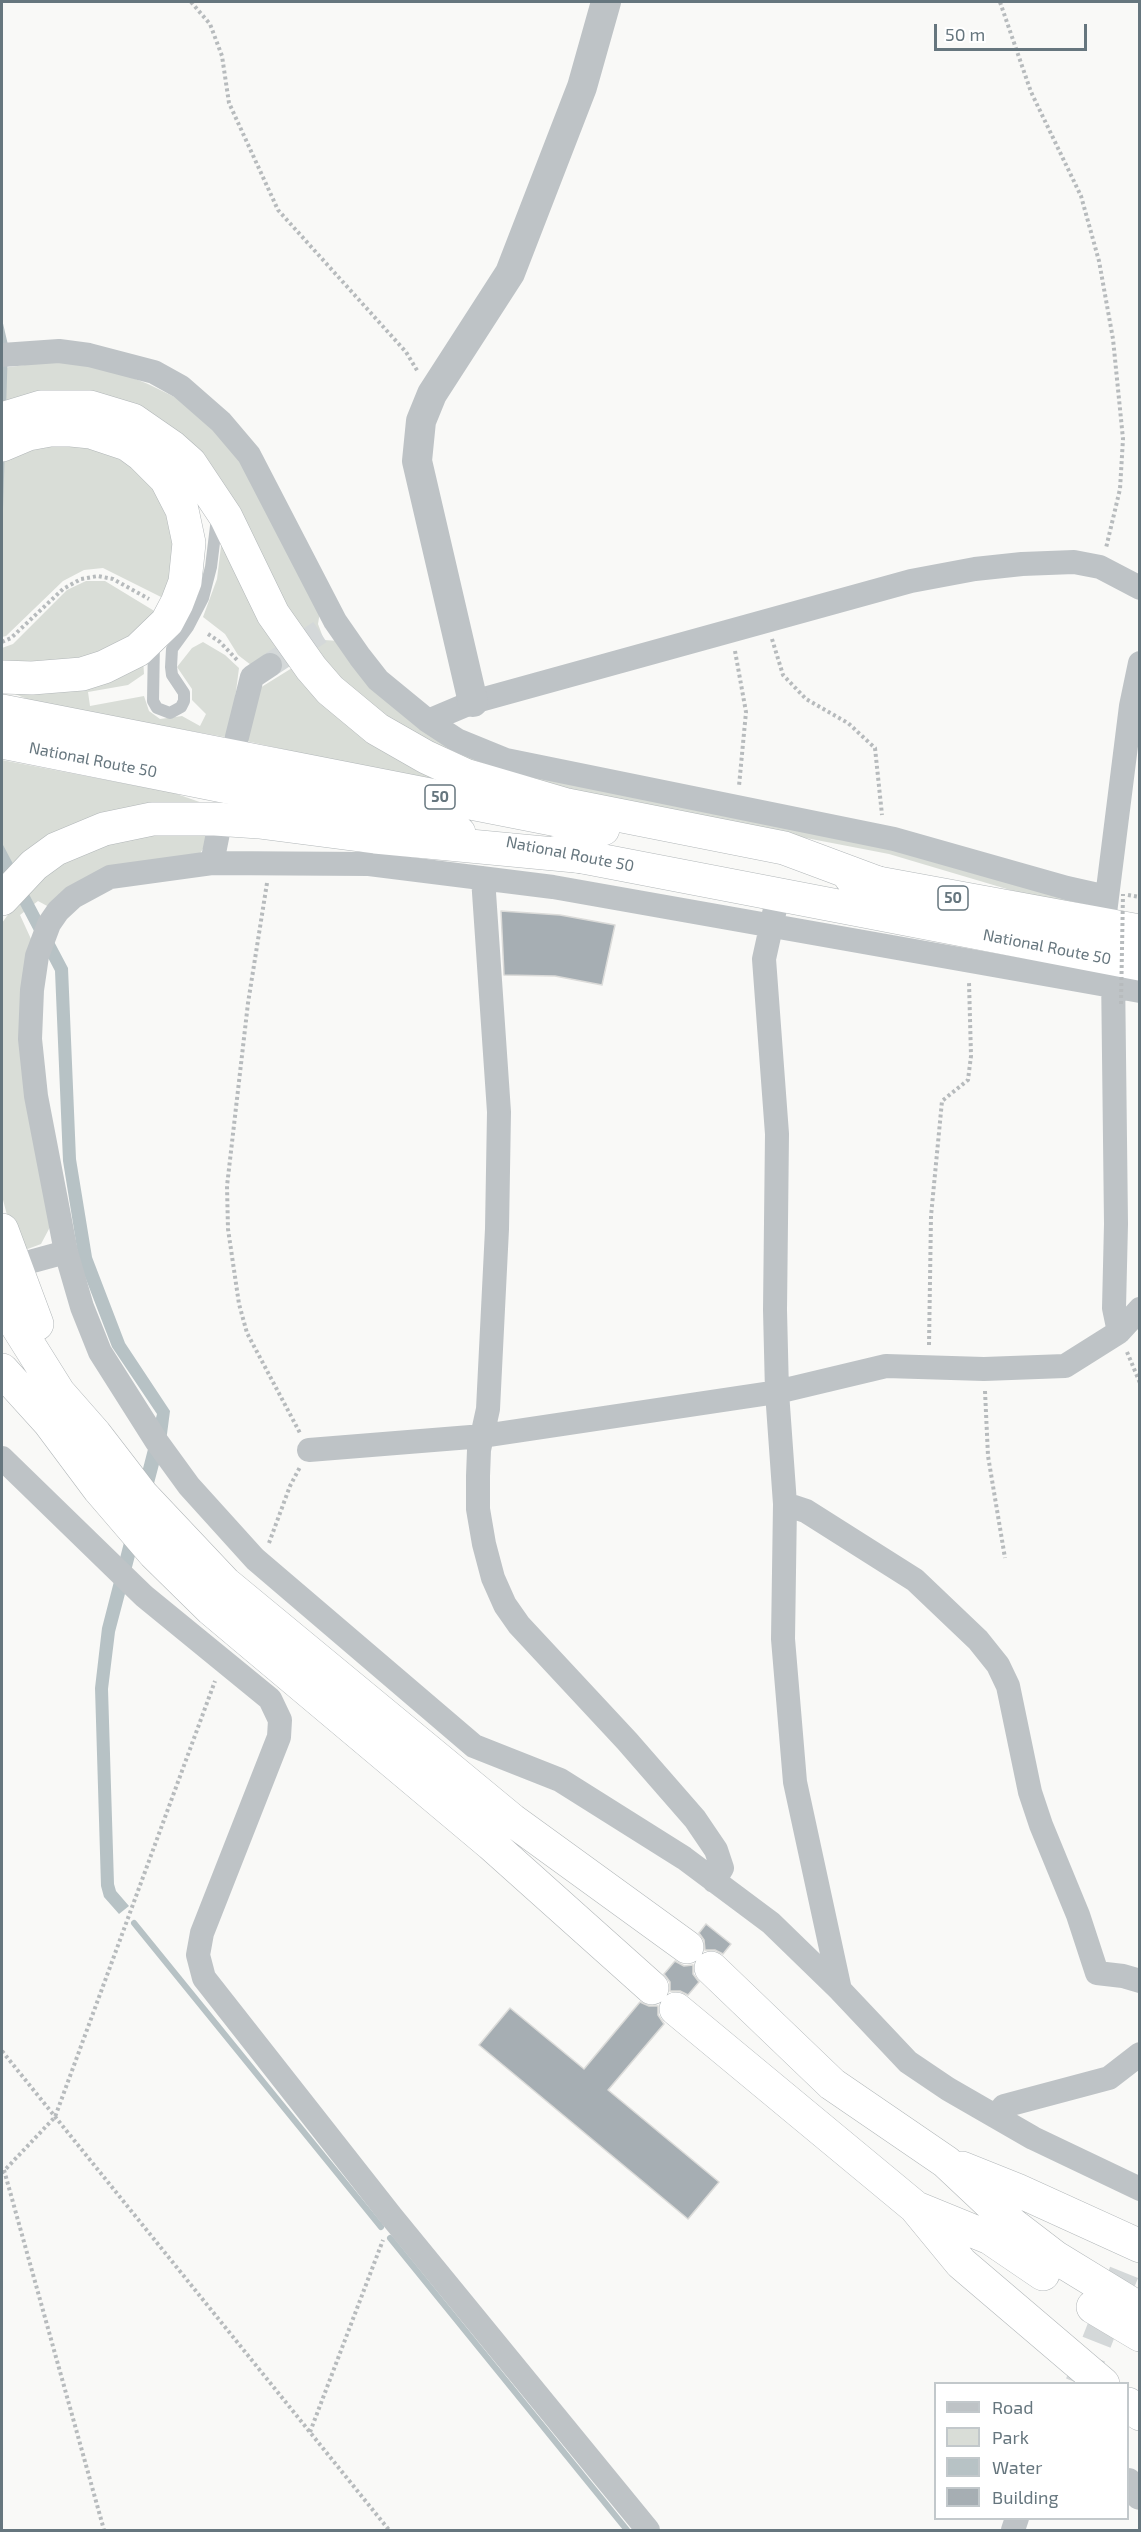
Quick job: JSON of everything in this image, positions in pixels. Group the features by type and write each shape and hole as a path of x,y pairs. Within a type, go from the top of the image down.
{"highway":[{"path":"2,418 41,407 65,405 90,407 133,420 152,432 190,463 218,505 273,614 291,641 330,690 377,729 400,743 465,775 507,788 567,805 784,848 878,883"},
{"path":"2,445 28,434 50,430 91,432 127,444 142,454 166,479 182,510 187,526 189,562 177,603 167,622 153,638 121,660 82,674 32,678 2,677"},
{"name":"National Route 50","path":"2,711 878,883 1111,905 1140,931"},
{"name":"National Route 50","path":"2,742 586,858 775,910 1125,981"},
{"path":"2,899 34,865 56,849 104,829 152,819 205,818 259,822 375,837 586,858"},
{"path":"2,1230 49,1351 72,1388 95,1434"},
{"path":"2,1295 12,1318 59,1393 95,1434 142,1495 225,1583 512,1820 699,1957 832,2084 946,2162 1012,2224 1055,2257 1140,2309"},
{"path":"2,1331 49,1422"},
{"path":"2,1371 49,1422 99,1489 134,1529 211,1609 491,1844 652,1988"},
{"path":"676,2009 915,2207 961,2263 1101,2382"},
{"path":"946,2162 1017,2190 1140,2247"},
{"path":"915,2207 990,2238 1140,2335"}],"street":[{"path":"473,702 417,461 421,421 432,394 510,273 582,87 606,2"},
{"path":"2,355 59,351 89,355 154,372 181,387 221,422 249,455 327,627 378,680 428,721 457,740 506,760 884,837 1111,905 1131,706 1140,663"},
{"path":"428,721 473,702 910,581 975,569 1074,562 1100,567 1140,588"},
{"path":"237,736 261,671"},
{"path":"212,863 219,833"},
{"path":"1119,1332 1114,1308 1125,981 968,959 775,910 617,896 369,864 212,863 110,877 73,897 58,911 49,924 37,956 32,990 30,1039 36,1096 66,1252 82,1307 100,1352 157,1442 189,1486 255,1559 474,1746 560,1780 684,1858 771,1923 840,1990 908,2062 948,2090 1033,2138 1140,2189"},
{"path":"483,878 499,1112 497,1229 488,1409 479,1450 478,1509 493,1578 505,1605 519,1625 627,1741 695,1819 716,1850 722,1868 714,1881"},
{"path":"775,910 764,959 777,1134 777,1392 785,1504 783,1639 795,1782 840,1990"},
{"path":"33,1262 66,1252"},
{"path":"309,1450 483,1436 777,1392 885,1366 984,1369 1065,1366 1119,1332 1140,1309"},
{"path":"2,1458 144,1596 270,1699 280,1720 279,1737 202,1934 198,1955 204,1978 391,2216 648,2530"},
{"path":"785,1504 806,1511 915,1580 978,1640 998,1665 1008,1686 1030,1792 1041,1826 1078,1915 1097,1973 1123,1976 1140,1981"},
{"path":"996,2116 1005,2106 1109,2078 1140,2054"},
{"path":"1129,2484 1140,2495"}],"lane":[{"path":"153,638 153,702 157,708 170,713 181,707 184,701 184,693 172,675 170,658 172,649 196,614 205,591 213,551 218,505"}],"path":[{"path":"191,2 210,24 222,56 229,103 278,210 406,352 432,394"},
{"path":"1000,2 1032,92 1081,196 1099,261 1113,339 1123,439 1120,489 1100,567"},
{"path":"2,642 10,639 63,590 81,579 98,576 113,579 157,604"},
{"path":"767,621 783,675 806,699 848,723 875,748 884,837"},
{"path":"732,630 746,712 737,808"},
{"path":"208,634 261,671"},
{"path":"255,1559 269,1545 290,1486 309,1450 247,1333 239,1304 228,1229 227,1186 248,1003 271,862"},
{"path":"1111,905 1125,981"},
{"path":"928,1367 931,1216 942,1101 968,1080 971,1056 968,959"},
{"path":"1119,1332 1140,1383"},
{"path":"984,1369 988,1456 1005,1558"},
{"path":"104,2530 3,2171 55,2117 222,1661"},
{"path":"2,2051 389,2530"},
{"path":"310,2433 391,2216"}],"green space":[{"path":"55,361 113,370 193,406 235,452 320,612 318,624 324,640 339,641 437,739 884,845 1087,900 1085,906 1027,895 889,854 614,801 492,770 386,723 335,678 301,635 213,472 2,404 2,368"},
{"path":"52,445 86,446 110,454 136,469 158,495 169,519 175,546 171,579 161,597 103,568 84,570 63,581 6,636 2,637 2,461 22,452"},
{"path":"222,538 282,652 251,665 238,655 225,634 203,617 217,579"},
{"path":"86,581 105,581 156,612 138,630 113,647 82,658 49,664 2,663 2,648 13,644 67,590"},
{"path":"203,642 225,655 239,668 230,738 64,708 27,699 3,689 143,659 144,674 128,685 88,692 90,706 144,696 149,711 160,719 182,716 200,726 206,714 192,700 192,689 177,667 192,648"},
{"path":"292,668 457,785 246,741 255,691"},
{"path":"2,760 174,793 211,806 2,877"},
{"path":"170,830 213,833 199,855 49,907 38,901 20,915 31,939 50,1227 41,1244 17,1253 2,1196 2,923 33,879 85,848"}],"water":[{"path":"2,319 8,345 2,543"},
{"path":"2,843 68,968 76,1159 92,1257 125,1343 170,1411 167,1434 115,1632 108,1689 114,1884 116,1891 129,1906 119,1914 104,1897 101,1886 95,1688 102,1628 157,1414 112,1347 79,1261 63,1161 55,971 2,870"}],"building":[{"path":"501,911 560,915 615,925 602,985 555,976 504,975"},
{"path":"706,1924 731,1944 723,1954 715,1950 705,1950 704,1940 699,1933"},
{"path":"675,1961 684,1966 693,1965 693,1974 699,1982 688,1995 680,1991 670,1991 670,1982 664,1974"},
{"path":"640,2002 649,2006 658,2006 658,2015 664,2024 608,2090 719,2182 688,2219 479,2045 510,2008 584,2069"}],"waterway":[{"path":"134,1923 381,2227"},
{"path":"390,2238 627,2530"}],"tunnel":[{"path":"270,665 320,632"},
{"path":"1081,2382 1140,2232"}]}
